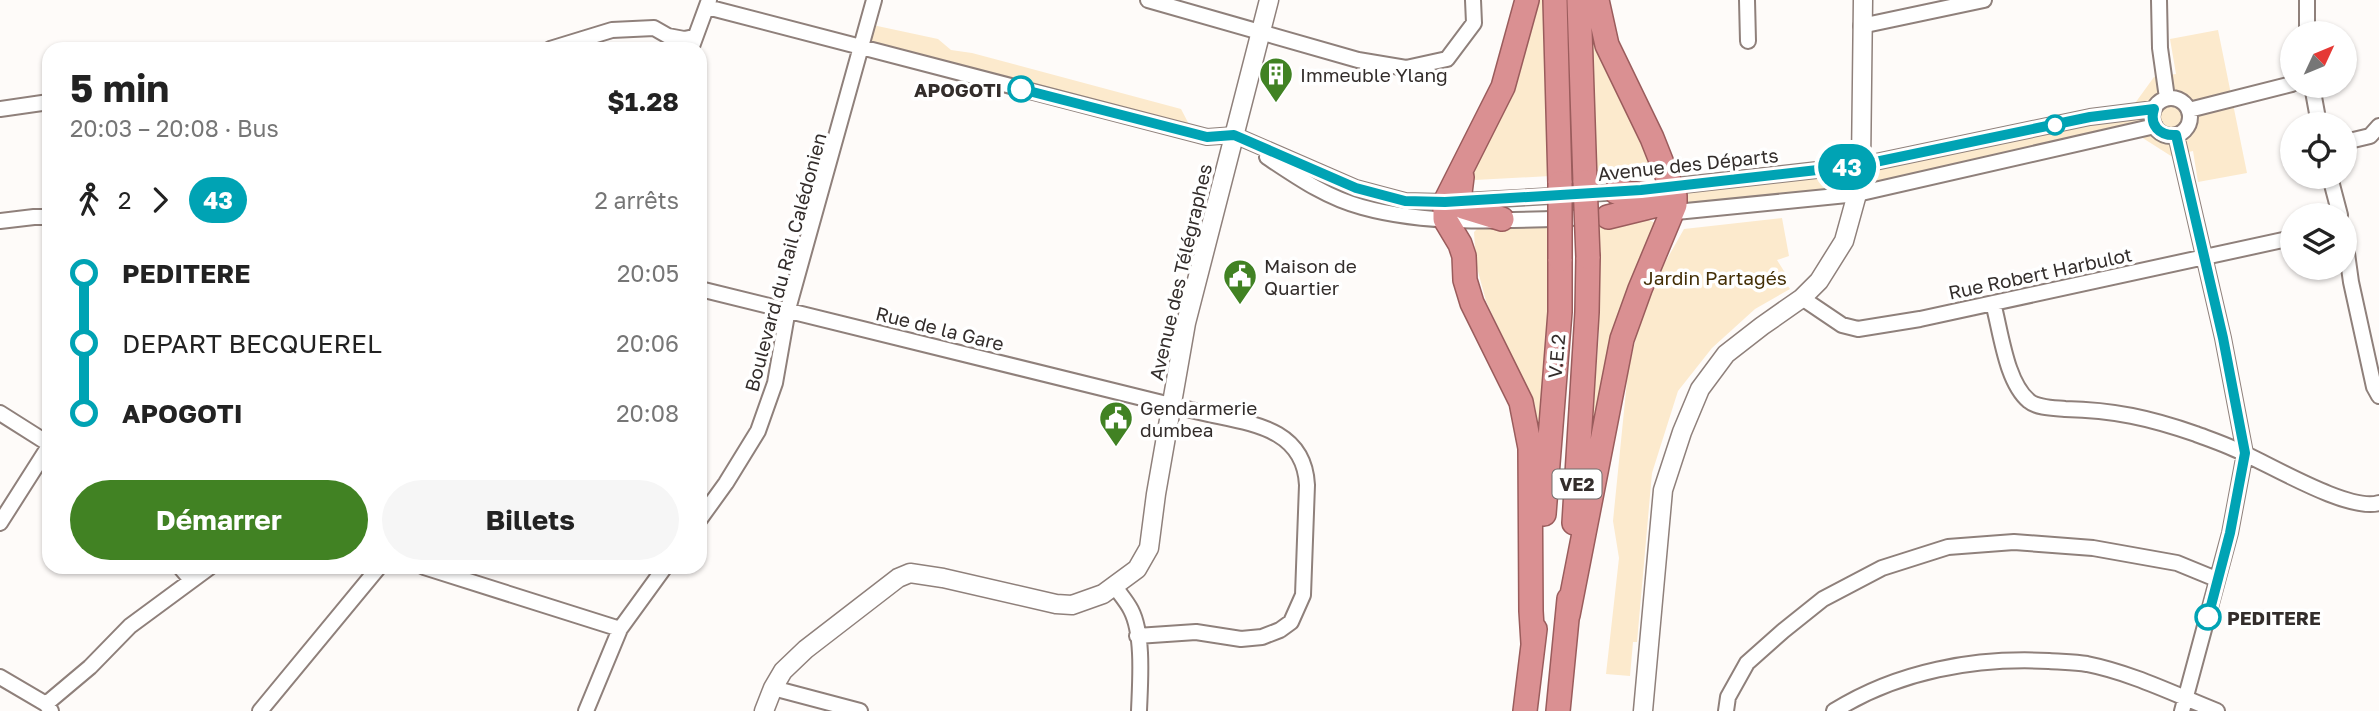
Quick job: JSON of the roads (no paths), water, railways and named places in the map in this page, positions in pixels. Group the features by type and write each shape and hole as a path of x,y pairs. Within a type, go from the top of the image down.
{"highway":[{"path":"1527,0 1503,86 1464,167 1456,178 1456,210 1465,280 1472,303 1521,401 1530,449 1531,611 1534,643"},
{"name":"V.E.2","path":"1525,711 1534,643 1560,312 1555,0"},
{"name":"V.E.2","path":"1558,711 1569,615 1587,312 1588,257 1579,0"},
{"path":"1569,615 1622,338 1669,200 1652,138 1607,45 1597,0"},
{"path":"1616,192 1645,194 1669,200"},
{"path":"1608,217 1647,209 1669,200"},
{"path":"1456,210 1499,208"}],"street":[{"name":"Boulevard du Rail Calédonien","path":"707,509 758,431 775,383 788,309 874,0"},
{"path":"1148,0 1358,60 1406,68 1447,59 1474,23 1473,0"},
{"name":"Avenue des Télégraphes","path":"764,711 783,671 888,585 910,573 1056,604 1072,604 1089,600 1115,587 1137,569 1149,548 1186,323 1269,0"},
{"path":"1747,0 1748,41"},
{"path":"1643,711 1663,490 1682,432 1700,389 1726,354 1802,298 1819,281 1844,241 1857,194 1861,165 1863,0"},
{"path":"1861,26 1984,0"},
{"path":"2159,0 2160,48 2167,98"},
{"path":"2307,0 2307,21"},
{"path":"692,42 708,4 1207,137 1234,135 1356,188 1405,201 1456,210"},
{"path":"573,42 612,30 654,28 668,36 690,42"},
{"path":"2189,110 2280,87"},
{"path":"2167,98 2178,99 2189,110 2186,128 2176,135 2164,134 2152,121 2154,109 2161,100 2167,98"},
{"path":"0,109 42,103"},
{"name":"Avenue des Départs","path":"1669,200 1861,165 2090,117 2154,109"},
{"path":"1669,200 1857,194 2155,126"},
{"path":"2357,139 2370,136 2379,126"},
{"path":"2176,135 2223,338 2245,453 2230,533 2183,705"},
{"name":"Avenue des Départs","path":"1499,208 1616,192"},
{"path":"1499,208 1608,217"},
{"path":"0,221 42,217"},
{"name":"Rue Robert Harbulot","path":"1802,298 1842,326 1858,329 1920,319 2280,241"},
{"path":"2351,280 2374,387 2379,396"},
{"name":"Rue de la Gare","path":"707,291 1270,430 1293,445 1306,468 1303,595 1291,622 1262,637 1241,639 1196,632 1138,636"},
{"path":"1993,303 2013,380 2032,404 2104,410 2153,420 2245,453 2323,492 2375,505 2379,503"},
{"path":"0,413 42,440"},
{"path":"0,523 42,456"},
{"path":"1726,711 1728,697 1747,663 1823,599 1882,568 1948,547 2014,542 2093,548 2177,562 2216,579"},
{"path":"186,574 191,580"},
{"path":"0,677 49,708 130,626 200,574"},
{"path":"260,711 373,574"},
{"path":"446,574 620,629"},
{"path":"586,711 620,629 660,574"},
{"path":"1115,587 1132,611 1138,636 1139,711"},
{"path":"1834,711 1878,688 1909,678 1992,660 2085,664 2136,677 2183,705 2217,711"},
{"path":"773,688 860,711"}],"place":[{"name":"APOGOTI","path":"1021,89"},
{"name":"Immeuble Ylang","path":"1276,104"},
{"name":"Maison de Quartier","path":"1240,306"},
{"name":"Gendarmerie dumbea","path":"1116,448"},
{"name":"PEDITERE","path":"2208,617"}],"park label":[{"name":"Jardin Partagés","path":"1715,277"}]}
